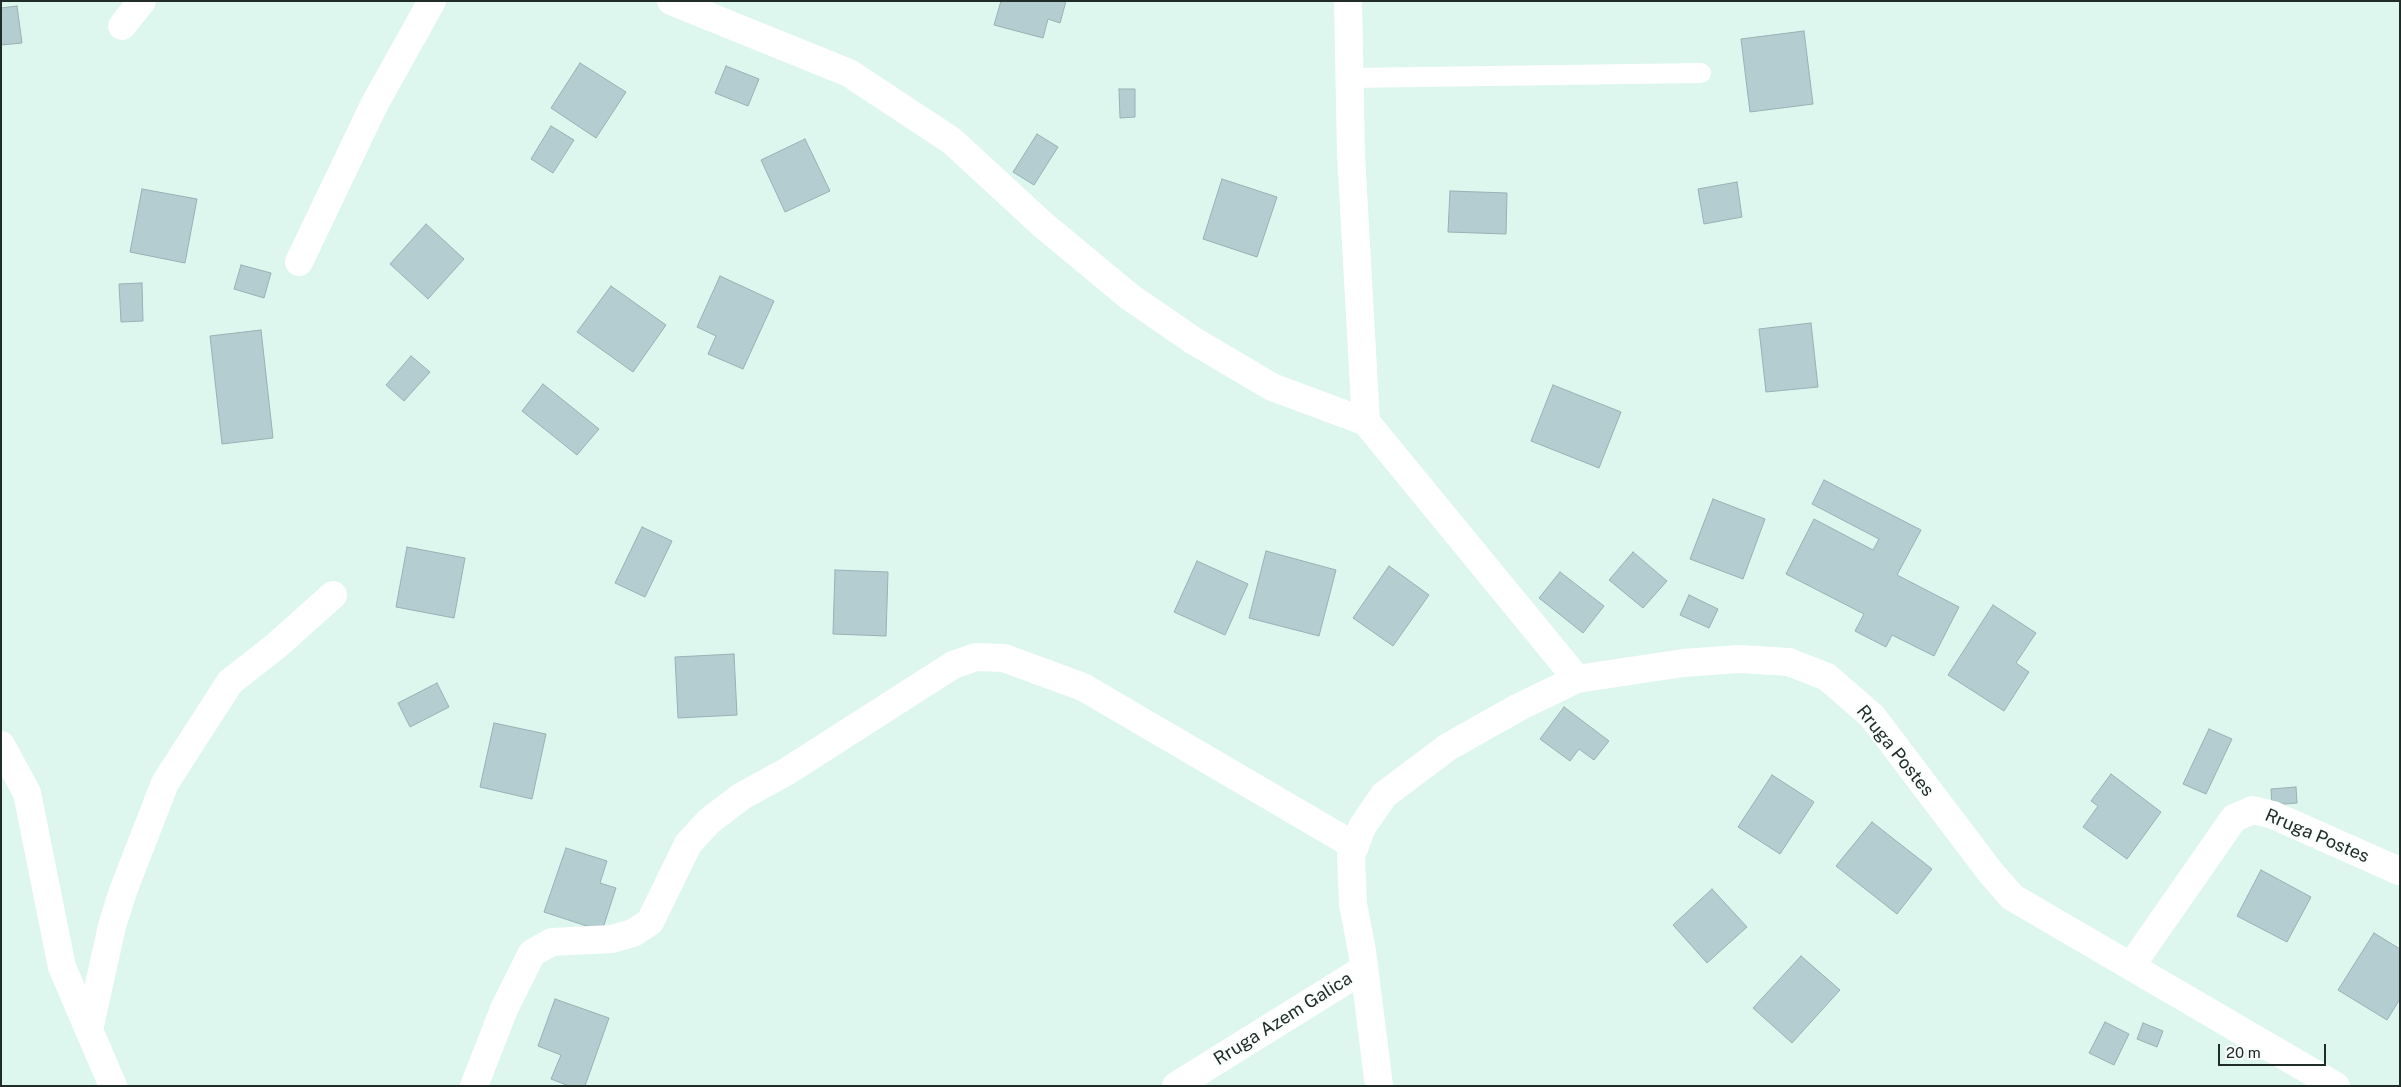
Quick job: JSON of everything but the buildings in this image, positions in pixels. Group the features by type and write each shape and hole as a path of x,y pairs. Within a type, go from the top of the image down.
{"street":[{"path":"122,26 142,1"},
{"path":"299,262 374,105 432,1"},
{"path":"671,1 849,74 952,140 1050,230 1130,297 1194,341 1272,387 1366,422 1577,679"},
{"path":"1348,1 1351,156 1366,422"},
{"path":"89,1030 112,926 123,891 165,783 230,682 276,646 333,595"},
{"path":"474,1086 504,1008 532,953 552,942 619,937 633,933 650,922 688,844 709,821 742,796 786,772 953,665 976,657 1004,658 1083,687 1355,846"},
{"name":"Rruga Postes","path":"1577,679 1683,663 1739,659 1789,662 1828,677 1872,716 1991,873 2012,897 2336,1086"},
{"name":"Rruga Azem Galica","path":"1379,1086 1364,969 1353,904 1351,856 1362,827 1384,795 1448,747 1519,707 1577,679"},
{"path":"1,745 27,793 62,967 113,1086"},
{"name":"Rruga Postes","path":"2131,966 2234,818 2253,810 2273,815 2399,871 2400,869"},
{"name":"Rruga Azem Galica","path":"1176,1086 1364,969"}],"lane":[{"path":"1349,78 1701,73"}]}
